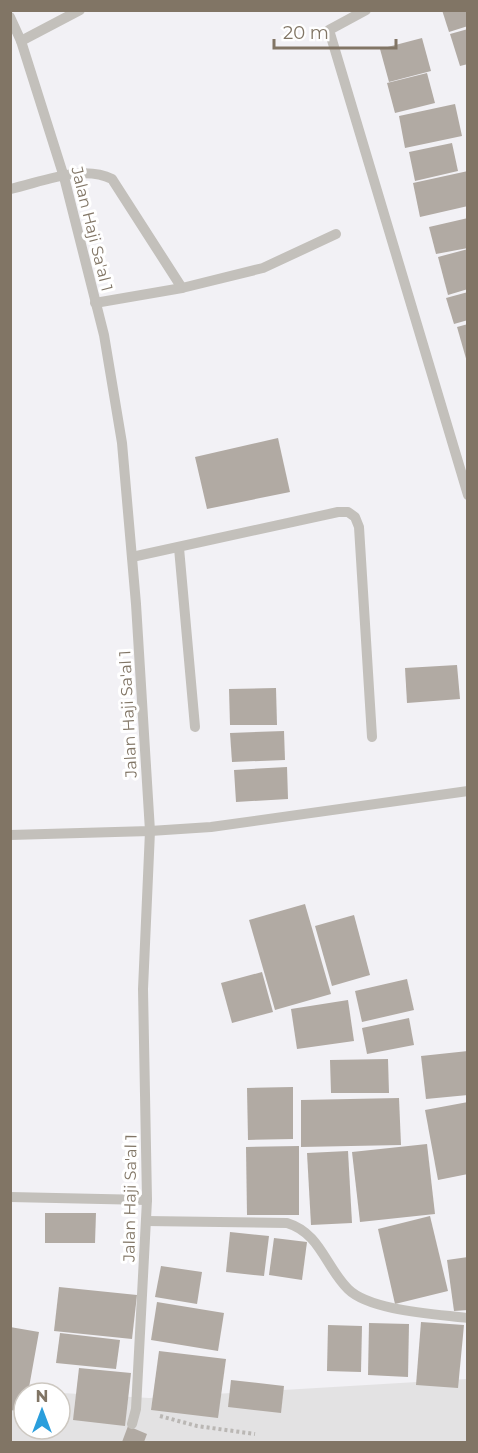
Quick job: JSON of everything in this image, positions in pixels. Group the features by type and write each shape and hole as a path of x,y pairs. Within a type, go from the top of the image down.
{"street":[{"path":"21,41 80,10"},
{"path":"366,10 329,30 468,495"},
{"name":"Jalan Haji Sa'al 1","path":"11,19 21,41 64,177 104,335 122,443 132,557 150,831 143,989 147,1221 136,1409 132,1424"},
{"path":"10,189 80,172 98,172 112,179 182,288"},
{"path":"95,303 182,288 263,268 336,234"},
{"path":"132,557 179,549 338,512 348,512 355,517 360,538 372,737"},
{"path":"179,549 195,727"},
{"path":"10,835 211,827 468,791"},
{"path":"10,1197 147,1200"},
{"path":"147,1221 287,1223 300,1227 312,1236 343,1282 357,1296 419,1312 468,1318"}],"path":[{"path":"136,1409 197,1426 255,1434"}],"shaded area":[{"path":"467,1379 467,1442 11,1442 10,1390 12,1390 12,1441 72,1441 72,1394 149,1398"}],"building":[{"path":"442,10 468,10 468,26 449,32"},
{"path":"468,29 468,64 460,66 450,34"},
{"path":"422,38 431,71 389,82 380,49"},
{"path":"427,73 435,103 395,113 387,83"},
{"path":"455,104 462,136 405,148 399,116"},
{"path":"452,143 458,171 415,181 409,152"},
{"path":"468,171 468,206 420,217 413,183"},
{"path":"468,218 468,248 436,254 429,227"},
{"path":"468,249 468,289 448,295 438,257"},
{"path":"468,292 468,320 454,324 446,298"},
{"path":"468,324 468,361 467,362 457,327"},
{"path":"278,438 290,492 207,509 195,457"},
{"path":"457,665 460,699 407,703 405,668"},
{"path":"276,688 277,725 230,725 229,689"},
{"path":"284,731 285,760 232,762 230,733"},
{"path":"287,767 288,799 236,802 234,770"},
{"path":"305,904 331,994 275,1010 249,920"},
{"path":"354,915 370,975 332,986 315,926"},
{"path":"262,972 273,1012 232,1023 221,983"},
{"path":"407,979 414,1010 362,1022 355,991"},
{"path":"348,1000 354,1041 297,1049 291,1009"},
{"path":"409,1018 414,1045 367,1054 362,1028"},
{"path":"468,1051 468,1095 426,1099 421,1056"},
{"path":"388,1059 389,1093 331,1093 330,1060"},
{"path":"293,1087 293,1139 248,1140 247,1088"},
{"path":"399,1098 401,1145 301,1147 301,1100"},
{"path":"468,1102 468,1174 438,1180 425,1110"},
{"path":"427,1144 435,1214 360,1222 352,1152"},
{"path":"299,1146 299,1215 247,1215 246,1147"},
{"path":"348,1151 352,1223 311,1225 307,1153"},
{"path":"45,1213 96,1213 95,1243 45,1243"},
{"path":"430,1216 448,1291 395,1304 378,1229"},
{"path":"230,1232 269,1236 264,1276 226,1272"},
{"path":"274,1238 307,1242 302,1280 269,1275"},
{"path":"468,1257 468,1310 454,1311 447,1260"},
{"path":"161,1266 202,1272 197,1304 155,1297"},
{"path":"59,1287 137,1295 132,1339 54,1331"},
{"path":"157,1302 224,1313 218,1351 151,1340"},
{"path":"421,1322 464,1325 458,1388 416,1385"},
{"path":"369,1323 409,1324 408,1377 368,1375"},
{"path":"328,1325 362,1326 361,1372 327,1371"},
{"path":"10,1327 39,1332 30,1381 12,1381 12,1410 10,1410"},
{"path":"60,1333 120,1340 116,1369 56,1363"},
{"path":"159,1351 226,1359 218,1418 151,1410"},
{"path":"79,1368 131,1373 125,1426 73,1420"},
{"path":"231,1380 284,1386 281,1413 228,1407"},
{"path":"128,1426 147,1434 144,1442 122,1442"}]}
